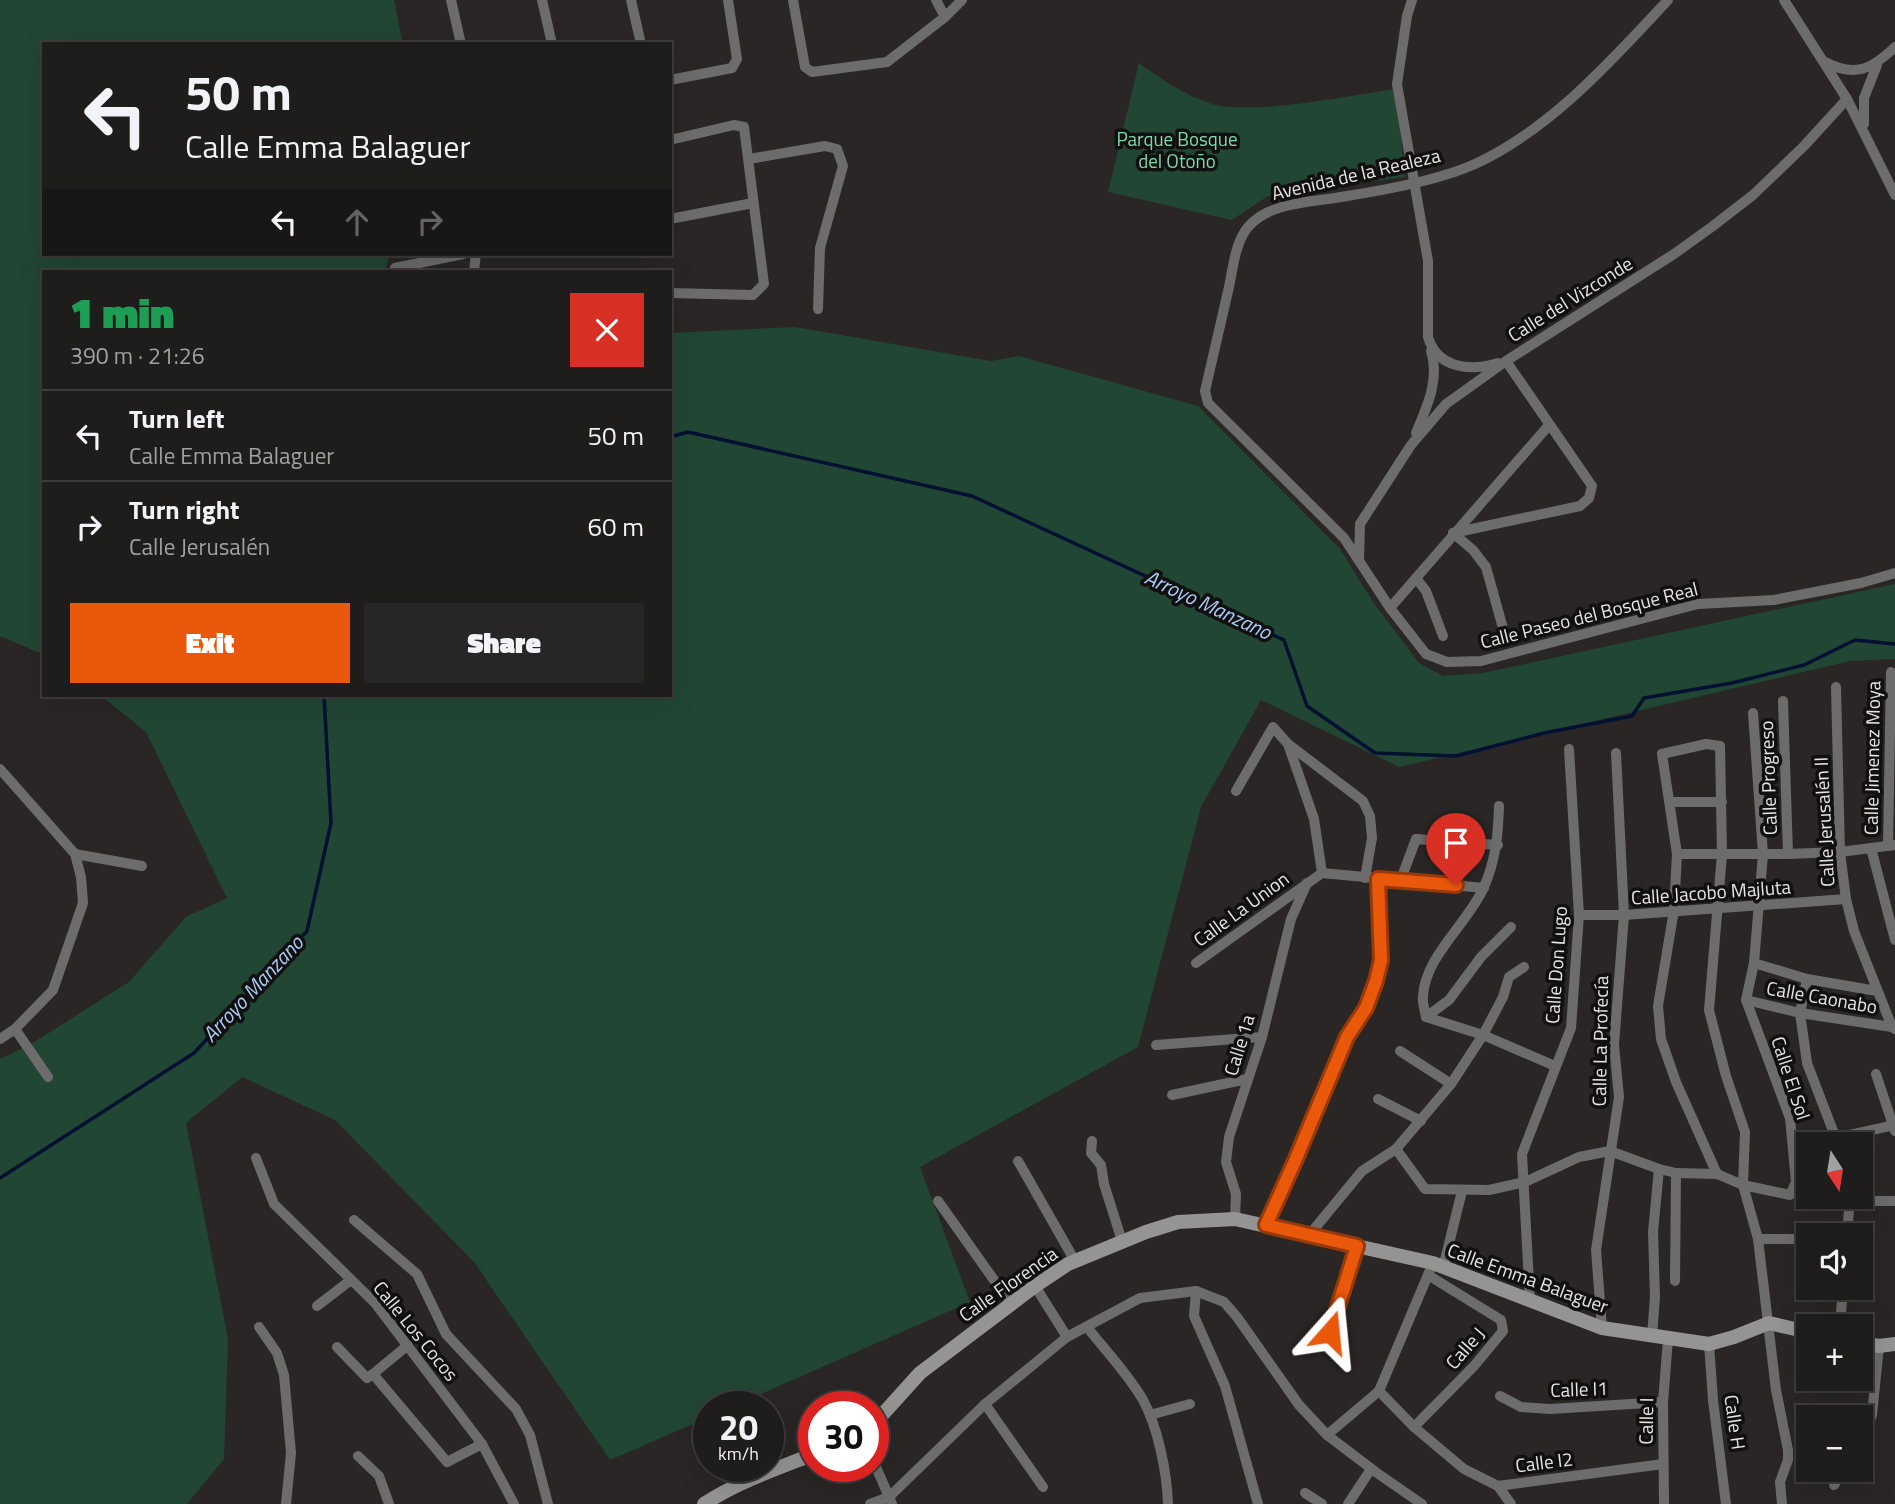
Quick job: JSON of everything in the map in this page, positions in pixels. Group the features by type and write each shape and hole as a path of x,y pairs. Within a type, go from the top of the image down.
{"street":[{"path":"451,0 461,42"},
{"path":"542,0 552,42"},
{"path":"631,0 641,42"},
{"path":"672,80 736,65 728,0"},
{"path":"793,0 805,67 812,72 887,62 945,17 962,0"},
{"path":"936,0 945,17"},
{"path":"1411,445 1430,401 1434,373 1434,360 1427,337 1428,261 1397,83 1406,16 1412,0"},
{"name":"Avenida de la Realeza","path":"1205,391 1241,237 1250,224 1265,213 1289,206 1415,182 1475,164 1538,126 1584,87 1668,0"},
{"path":"1784,0 1847,99 1895,195"},
{"path":"1866,133 1864,98 1877,65 1895,47"},
{"path":"1824,62 1838,69 1850,70 1877,65"},
{"name":"Calle del Vizconde","path":"1360,524 1411,445 1446,404 1506,361 1674,254 1713,226 1754,194 1804,146 1847,99"},
{"path":"672,139 721,127 744,127 764,284 753,295 672,293"},
{"path":"749,159 825,146 837,149 843,166 820,248 818,309"},
{"path":"672,219 753,203"},
{"path":"395,268 453,256"},
{"path":"1427,337 1437,356 1451,364 1481,367 1506,361 1592,486 1589,498 1580,506 1453,533"},
{"name":"Calle Paseo del Bosque Real","path":"1205,391 1208,403 1344,538 1390,608 1426,654 1447,662 1481,660 1698,604 1774,600 1861,583 1895,573"},
{"path":"1390,608 1549,425"},
{"path":"1336,530 1349,530 1360,524"},
{"path":"1359,560 1360,524"},
{"path":"1453,533 1473,550 1486,567 1506,639"},
{"path":"1416,578 1426,590 1443,636"},
{"name":"Calle Jimenez Moya","path":"1891,672 1891,846"},
{"name":"Calle Jerusalén II","path":"1836,687 1840,852 1846,899 1854,931 1893,1028"},
{"name":"Calle Progreso","path":"1783,701 1788,854"},
{"path":"1746,1000 1754,963 1763,854 1752,713"},
{"path":"1236,791 1273,727 1287,744 1363,801 1370,816 1372,838 1365,878"},
{"path":"1287,744 1314,819 1322,873 1484,888"},
{"path":"1717,1174 1676,1082 1661,1039 1658,1006 1674,910 1676,853 1662,754 1706,744 1720,746 1722,802 1722,854 1709,1010 1726,1076 1745,1132 1743,1185 1758,1239 1776,1390 1788,1450 1788,1460 1780,1482 1782,1504"},
{"name":"Calle Don Lugo","path":"1530,1301 1522,1154 1571,1028 1579,915 1569,749"},
{"name":"Calle La Profecía","path":"1602,1328 1596,1250 1619,1097 1614,1045 1624,915 1616,753"},
{"path":"0,769 75,854 81,877 83,903 53,990 15,1029 0,1039"},
{"path":"1670,802 1722,802"},
{"path":"1426,1017 1423,997 1425,984 1436,957 1484,888 1498,845 1499,806"},
{"path":"1401,880 1416,839 1498,845"},
{"path":"1676,853 1788,854 1891,846"},
{"path":"1871,848 1895,940"},
{"path":"75,854 142,866"},
{"name":"Calle La Union","path":"1196,963 1322,873"},
{"path":"1266,1225 1347,1037 1366,1008 1376,981 1381,960 1378,879"},
{"name":"Calle 1a","path":"1235,1219 1236,1194 1226,1162 1229,1137 1262,1037 1291,919 1307,883"},
{"name":"Calle Jacobo Majluta","path":"1579,915 1760,907 1846,899"},
{"path":"1426,1017 1450,1000 1480,957 1511,927"},
{"path":"1754,963 1807,979 1877,991"},
{"path":"1310,1234 1362,1171 1396,1149 1451,1084 1483,1035 1503,997 1509,977 1524,967"},
{"path":"1807,979 1801,1013 1807,1063 1834,1132"},
{"name":"Calle El Sol","path":"1396,1149 1425,1189 1489,1190 1525,1182 1579,1157 1610,1152 1659,1169 1676,1173 1717,1174 1743,1185 1790,1195 1796,1182 1790,1118 1746,1000"},
{"name":"Calle Caonabo","path":"1746,1000 1801,1013 1893,1028"},
{"path":"1426,1017 1483,1035 1555,1066"},
{"path":"15,1029 48,1077"},
{"path":"1156,1045 1262,1037"},
{"path":"1399,1051 1451,1084"},
{"path":"1873,1132 1895,1127 1876,1074"},
{"path":"1172,1095 1247,1079"},
{"path":"1378,1099 1421,1121"},
{"path":"1092,1141 1091,1153 1101,1165 1104,1184 1122,1241"},
{"name":"Calle Los Cocos","path":"256,1158 274,1204 375,1303 482,1444 514,1504"},
{"path":"1018,1161 1075,1261"},
{"path":"1651,1336 1655,1297 1653,1232 1659,1169"},
{"path":"1675,1281 1676,1173"},
{"path":"1327,1435 1379,1391 1435,1269 1462,1191"},
{"path":"1873,1200 1895,1201"},
{"path":"938,1201 1011,1304"},
{"name":"Calle Emma Balaguer","path":"1235,1219 1310,1234 1435,1269 1602,1328 1709,1344 1734,1338 1769,1323"},
{"name":"Calle Florencia","path":"889,1407 920,1373 1035,1286 1075,1261 1178,1222 1235,1219"},
{"path":"354,1220 417,1274 446,1334 516,1409 530,1435 548,1504"},
{"path":"1758,1239 1796,1239"},
{"path":"1330,1332 1357,1246"},
{"name":"Calle J","path":"1414,1427 1474,1366 1503,1331 1501,1320 1435,1269"},
{"path":"317,1306 351,1280"},
{"path":"1035,1286 1067,1337"},
{"path":"1196,1292 1194,1316 1225,1386 1258,1504"},
{"path":"870,1504 890,1500 985,1404 1067,1337 1140,1298 1196,1292 1224,1302 1299,1405 1327,1435 1422,1504"},
{"path":"1769,1323 1796,1329"},
{"path":"1087,1326 1141,1397 1150,1415 1168,1484 1168,1504"},
{"path":"259,1327 278,1353 284,1375 291,1453 286,1504"},
{"name":"Calle I","path":"1664,1504 1663,1402 1668,1339"},
{"path":"1873,1345 1895,1343"},
{"name":"Calle H","path":"1709,1344 1726,1504"},
{"path":"337,1347 367,1378 408,1345"},
{"path":"1873,1405 1879,1346"},
{"path":"373,1374 447,1462 482,1444"},
{"name":"Calle I2","path":"1379,1391 1414,1427 1464,1469 1498,1486 1663,1464"},
{"name":"Calle I1","path":"1500,1396 1521,1407 1550,1409 1663,1402"},
{"path":"985,1404 1043,1487"},
{"path":"1150,1415 1190,1404"},
{"path":"358,1456 379,1476 389,1504"},
{"path":"704,1504 722,1492 798,1460"},
{"path":"1348,1504 1371,1469"},
{"path":"882,1482 890,1500"},
{"path":"1498,1486 1511,1504"},
{"path":"1305,1493 1322,1504"}],"green space":[{"path":"0,0 394,0 403,42 42,42 42,256 389,256 385,270 42,270 42,654 0,636"},
{"name":"Parque Bosque del Otoño","path":"1139,63 1190,95 1226,107 1300,104 1396,89 1405,177 1268,196 1232,220 1108,192"},
{"path":"795,327 991,361 1019,356 1198,406 1340,549 1373,602 1419,663 1443,676 1483,673 1895,584 1895,659 1850,661 1399,767 1261,700 1201,807 1138,1047 920,1167 970,1302 767,1391 693,1391 693,1424 610,1460 474,1262 335,1120 242,1077 186,1123 228,1339 224,1459 187,1504 0,1504 0,1059 31,1044 129,982 186,917 227,898 146,732 102,697 672,697 672,333"}],"waterway":[{"name":"Arroyo Manzano","path":"672,436 688,432 972,496 1284,640 1307,706 1375,753 1456,756 1544,733 1632,716 1644,698 1732,683 1804,665 1855,640 1895,644"},
{"name":"Arroyo Manzano","path":"0,1178 194,1053 307,931 331,823 324,697"}],"route":[{"path":"1330,1332 1357,1246 1266,1225 1347,1037 1366,1008 1376,981 1381,960 1378,879 1456,885"}]}
